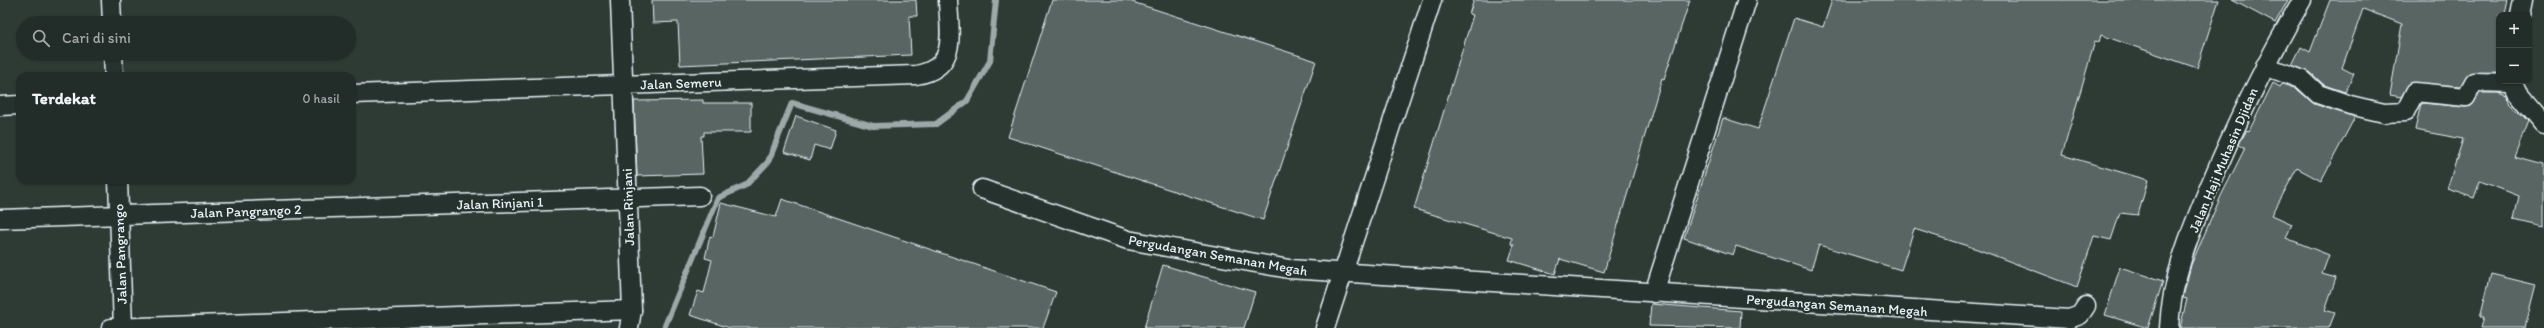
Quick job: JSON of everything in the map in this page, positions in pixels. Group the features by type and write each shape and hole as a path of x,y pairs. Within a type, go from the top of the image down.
{"street":[{"path":"111,0 112,16"},
{"name":"Jalan Rinjani","path":"620,0 632,310 629,328"},
{"name":"Jalan Semeru","path":"356,94 928,73 938,68 946,58 949,48 948,0"},
{"path":"1325,328 1432,0"},
{"path":"1654,293 1747,0"},
{"name":"Jalan Haji Muhasin Djidan","path":"2168,328 2172,297 2189,238 2237,121 2265,66 2302,0"},
{"path":"2521,12 2523,0"},
{"path":"113,60 114,72"},
{"path":"2265,66 2303,80 2318,94 2350,105 2384,113 2404,112 2416,92 2466,97 2474,82 2496,82"},
{"path":"2514,84 2544,124"},
{"path":"0,106 16,105"},
{"name":"Jalan Pangrango","path":"118,184 123,328"},
{"name":"Pergudangan Semanan Megah","path":"982,189 1128,240 1289,269 2069,320 2080,315 2086,306"},
{"name":"Jalan Rinjani 1","path":"373,207 700,196"},
{"name":"Jalan Pangrango 2","path":"0,219 373,207"},
{"path":"111,328 632,310"}],"building":[{"path":"652,0 916,0 917,16 909,16 911,55 680,65 678,22 653,23"},
{"path":"1052,0 1126,0 1316,61 1263,220 1008,137"},
{"path":"1474,0 1690,0 1664,79 1662,78 1604,272 1560,259 1555,274 1509,260 1514,245 1511,244 1512,238 1414,209 1473,15 1469,14"},
{"path":"1832,0 2219,0 2197,68 2101,35 2099,42 2095,41 2062,155 2148,180 2138,215 2120,213 2111,240 2094,236 2077,287 1977,249 1914,229 1901,270 1819,245 1811,270 1736,246 1733,255 1684,238 1723,118 1758,129 1794,18 1823,27"},
{"path":"2232,0 2288,0 2275,23"},
{"path":"2330,0 2508,0 2506,12 2496,12 2496,72 2469,73 2460,86 2410,83 2401,97 2390,95 2402,24 2363,9 2342,68 2354,74 2345,92 2324,85 2310,72 2292,65 2301,47 2310,52"},
{"path":"2273,83 2280,87 2282,84 2297,89 2314,104 2355,117 2321,181 2297,168 2272,215 2292,224 2286,238 2329,255 2322,274 2336,278 2325,310 2335,313 2329,328 2180,328 2187,299 2183,298 2191,265 2221,196 2245,148 2239,145 2240,142 2247,130 2249,131"},
{"path":"2480,93 2499,93 2508,96 2509,102 2528,121 2514,157 2544,165 2544,226 2514,219 2519,196 2480,181 2474,198 2447,189 2463,139 2415,130 2421,103 2465,107 2471,106"},
{"path":"703,100 703,103 751,103 751,132 704,132 704,136 701,136 703,174 637,176 634,101"},
{"path":"796,116 836,130 830,150 814,145 810,160 784,152"},
{"path":"782,199 1056,292 1043,328 730,328 690,315 698,291 704,293 712,260 705,258 710,236 713,237 721,203 776,217"},
{"path":"1163,265 1255,292 1244,328 1144,328"},
{"path":"2120,267 2163,281 2148,328 2105,315"},
{"path":"2491,274 2536,285 2525,328 2481,328 2484,317 2480,317"},
{"path":"1651,304 1741,311 1740,328 1649,326"}],"waterway":[{"path":"664,328 718,198 746,185 768,162 792,103 873,126 936,124 967,101 990,61 996,0"}]}
